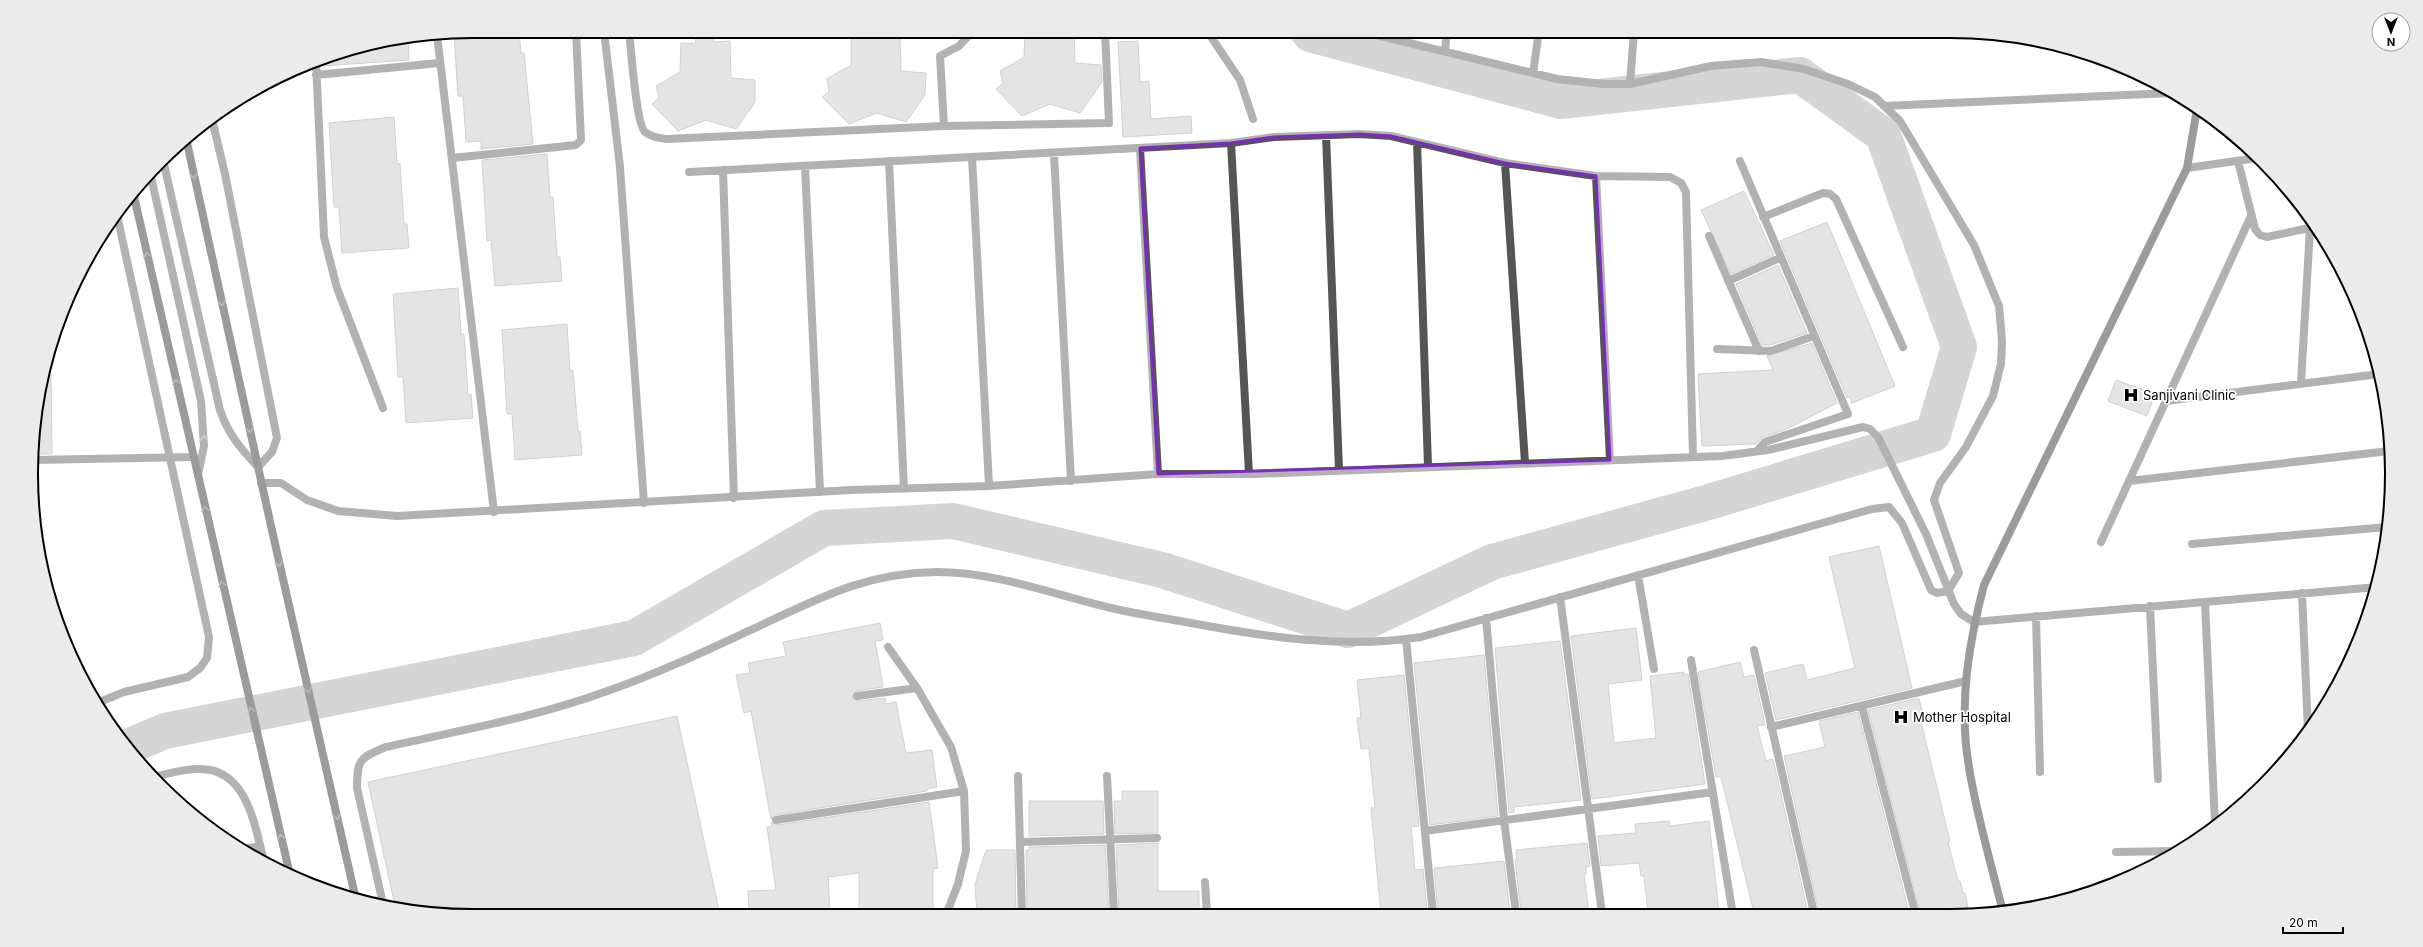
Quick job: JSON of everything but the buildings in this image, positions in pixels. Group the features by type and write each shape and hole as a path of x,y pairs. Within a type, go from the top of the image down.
{"main road":[{"path":"2001,905 1968,760 1965,719 1966,681 1974,622 1984,585 2187,168 2196,115"},
{"path":"187,145 261,483 354,892"},
{"path":"135,200 213,547 288,867"}],"street":[{"path":"452,158 576,145 581,140 576,38"},
{"path":"605,38 620,167 644,502"},
{"path":"630,38 639,118 644,131 654,137 666,139 944,126 1109,124 1105,38"},
{"path":"944,126 940,56 959,46 966,38"},
{"path":"1212,38 1240,80 1253,119"},
{"path":"382,899 357,788 357,770 364,756 386,747 545,711 611,690 853,584 894,575 939,572 996,577 1112,608 1238,632 1348,644 1386,643 1486,618 1872,509 1889,507 1902,522 1931,590 1937,593 1948,591 1959,573 1934,500 1940,483 1966,447 1993,396 2002,349 1999,306 1974,245 1900,121 1875,98 1848,84 1804,68 1761,62 1711,66 1630,84 1596,83 1533,73 1390,38"},
{"path":"1445,51 1446,38"},
{"path":"1533,73 1538,38"},
{"path":"1630,84 1633,38"},
{"path":"437,40 494,512"},
{"path":"316,75 439,63"},
{"path":"316,68 326,244 337,288 383,408"},
{"path":"1884,106 2162,93"},
{"path":"165,167 220,410 225,425 236,444 258,467 272,452 276,438 225,174 213,124"},
{"path":"688,172 1231,143 1274,137 1359,134 1391,136 1505,163 1596,176 1670,177 1681,183 1686,192 1693,457"},
{"path":"1326,135 1339,470"},
{"path":"1417,142 1428,466"},
{"path":"1231,143 1248,474"},
{"path":"1140,148 1158,474"},
{"path":"1054,153 1071,481"},
{"path":"972,157 989,486"},
{"path":"2187,168 2250,159"},
{"path":"889,161 904,489"},
{"path":"1740,161 1780,258 1848,414 1765,442 1756,452"},
{"path":"2238,161 2255,229 2260,235 2267,237 2310,228"},
{"path":"1505,163 1525,463"},
{"path":"805,166 820,492"},
{"path":"723,170 734,498"},
{"path":"1596,176 1610,460"},
{"path":"152,180 201,401 204,446 198,476"},
{"path":"1763,217 1823,193 1830,194 1836,199 1903,347"},
{"path":"2101,542 2252,216"},
{"path":"102,701 124,692 188,677 200,668 207,658 209,637 171,456 118,221"},
{"path":"2301,383 2312,232"},
{"path":"1709,236 1759,351"},
{"path":"1728,281 1780,258"},
{"path":"1717,349 1771,351 1814,336"},
{"path":"2166,401 2373,375"},
{"path":"261,483 281,483 307,500 338,511 397,516 494,512 820,492 989,486 1158,474 1248,474 1693,457 1768,450 1864,427 1870,429 1878,437 1922,527 1954,604 1962,614 1974,622 2370,588"},
{"path":"2129,481 2384,452"},
{"path":"38,460 171,456 193,457"},
{"path":"2192,544 2381,527"},
{"path":"1638,575 1654,669"},
{"path":"2302,593 2308,721"},
{"path":"1560,597 1601,909"},
{"path":"2205,602 2215,819"},
{"path":"2150,606 2158,779"},
{"path":"2036,616 2040,772"},
{"path":"1486,618 1504,820 1515,909"},
{"path":"1406,639 1433,909"},
{"path":"888,647 917,688 951,746 964,791 966,851 958,884 948,909"},
{"path":"1754,650 1813,909"},
{"path":"1691,660 1732,909"},
{"path":"1771,727 1862,707 1966,681"},
{"path":"857,696 917,688"},
{"path":"1862,707 1914,909"},
{"path":"161,776 199,768 222,774 243,793 252,816 262,854"},
{"path":"1018,776 1022,909"},
{"path":"1107,776 1114,909"},
{"path":"776,820 964,791"},
{"path":"1425,831 1713,792"},
{"path":"1020,842 1157,838"},
{"path":"251,848 260,846"},
{"path":"2116,852 2168,850"},
{"path":"1206,882 1207,909"}],"highlighted area":[{"path":"1359,134 1391,136 1505,163 1596,176 1610,460 1158,474 1140,148 1231,143 1274,137"}],"waterway":[{"path":"133,745 165,731 634,638 824,528 953,521 1162,570 1348,630 1492,562 1709,502 1933,434 1959,347 1883,135 1800,75 1561,101 1325,38"}],"place":[{"name":"Sanjivani Clinic","path":"2131,395"},
{"name":"Mother Hospital","path":"1901,717"}]}
